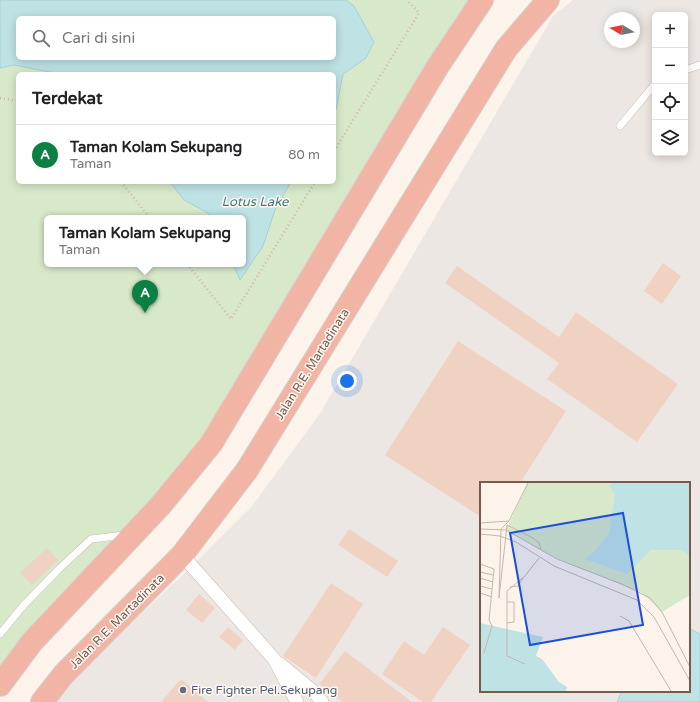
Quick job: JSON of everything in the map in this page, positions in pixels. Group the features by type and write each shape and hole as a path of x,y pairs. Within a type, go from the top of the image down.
{"highway":[{"path":"0,685 32,642 160,506 211,444 434,73 482,0"},
{"name":"Jalan R.E. Martadinata","path":"42,702 64,674 182,555 247,470 506,49 548,0"}],"street":[{"path":"182,555 274,659 315,693 322,702"},
{"path":"274,659 297,702"}],"lane":[{"path":"688,69 700,65"},
{"path":"620,126 652,88"},
{"path":"0,634 59,568 91,539 134,534"}],"path":[{"path":"336,148 419,13 407,0"},
{"path":"0,98 16,101"},
{"path":"123,184 148,215"},
{"path":"189,267 231,319 314,184"}],"shaded area":[{"path":"573,0 700,0 700,634 690,629 690,482 480,482 480,692 622,692 617,702 57,702 90,662 196,562 252,506 319,415 553,16"}],"green space":[{"path":"0,0 482,0 211,444 0,685"}],"water":[{"path":"0,0 346,0 354,6 374,42 366,58 343,74 336,110 336,72 50,72 14,65 0,68"},
{"name":"Lotus Lake","path":"172,184 290,184 275,210 263,246 240,280 234,267 246,267 246,215 209,215 184,200"},
{"path":"690,629 700,634 700,702 617,702 622,692 690,692"}],"building":[{"path":"663,263 681,276 662,304 644,291"},
{"path":"457,266 559,337 576,312 678,384 637,442 547,379 559,363 445,283"},
{"path":"458,341 566,411 521,482 480,482 480,516 385,455"},
{"path":"349,529 398,561 387,577 338,545"},
{"path":"47,548 58,560 32,585 20,573"},
{"path":"331,583 363,604 316,678 283,656"},
{"path":"199,594 215,608 202,623 186,610"},
{"path":"228,627 243,640 235,650 219,637"},
{"path":"443,627 470,645 431,702 423,702 382,674 404,641 424,655"},
{"path":"345,651 412,702 343,702 319,684"},
{"name":"Fire Fighter Pel.Sekupang","path":"181,679 208,702 161,702"}],"place":[{"name":"Taman Kolam Sekupang","path":"145,313"},
{"name":"Fire Fighter Pel.Sekupang","path":"183,690"}]}
